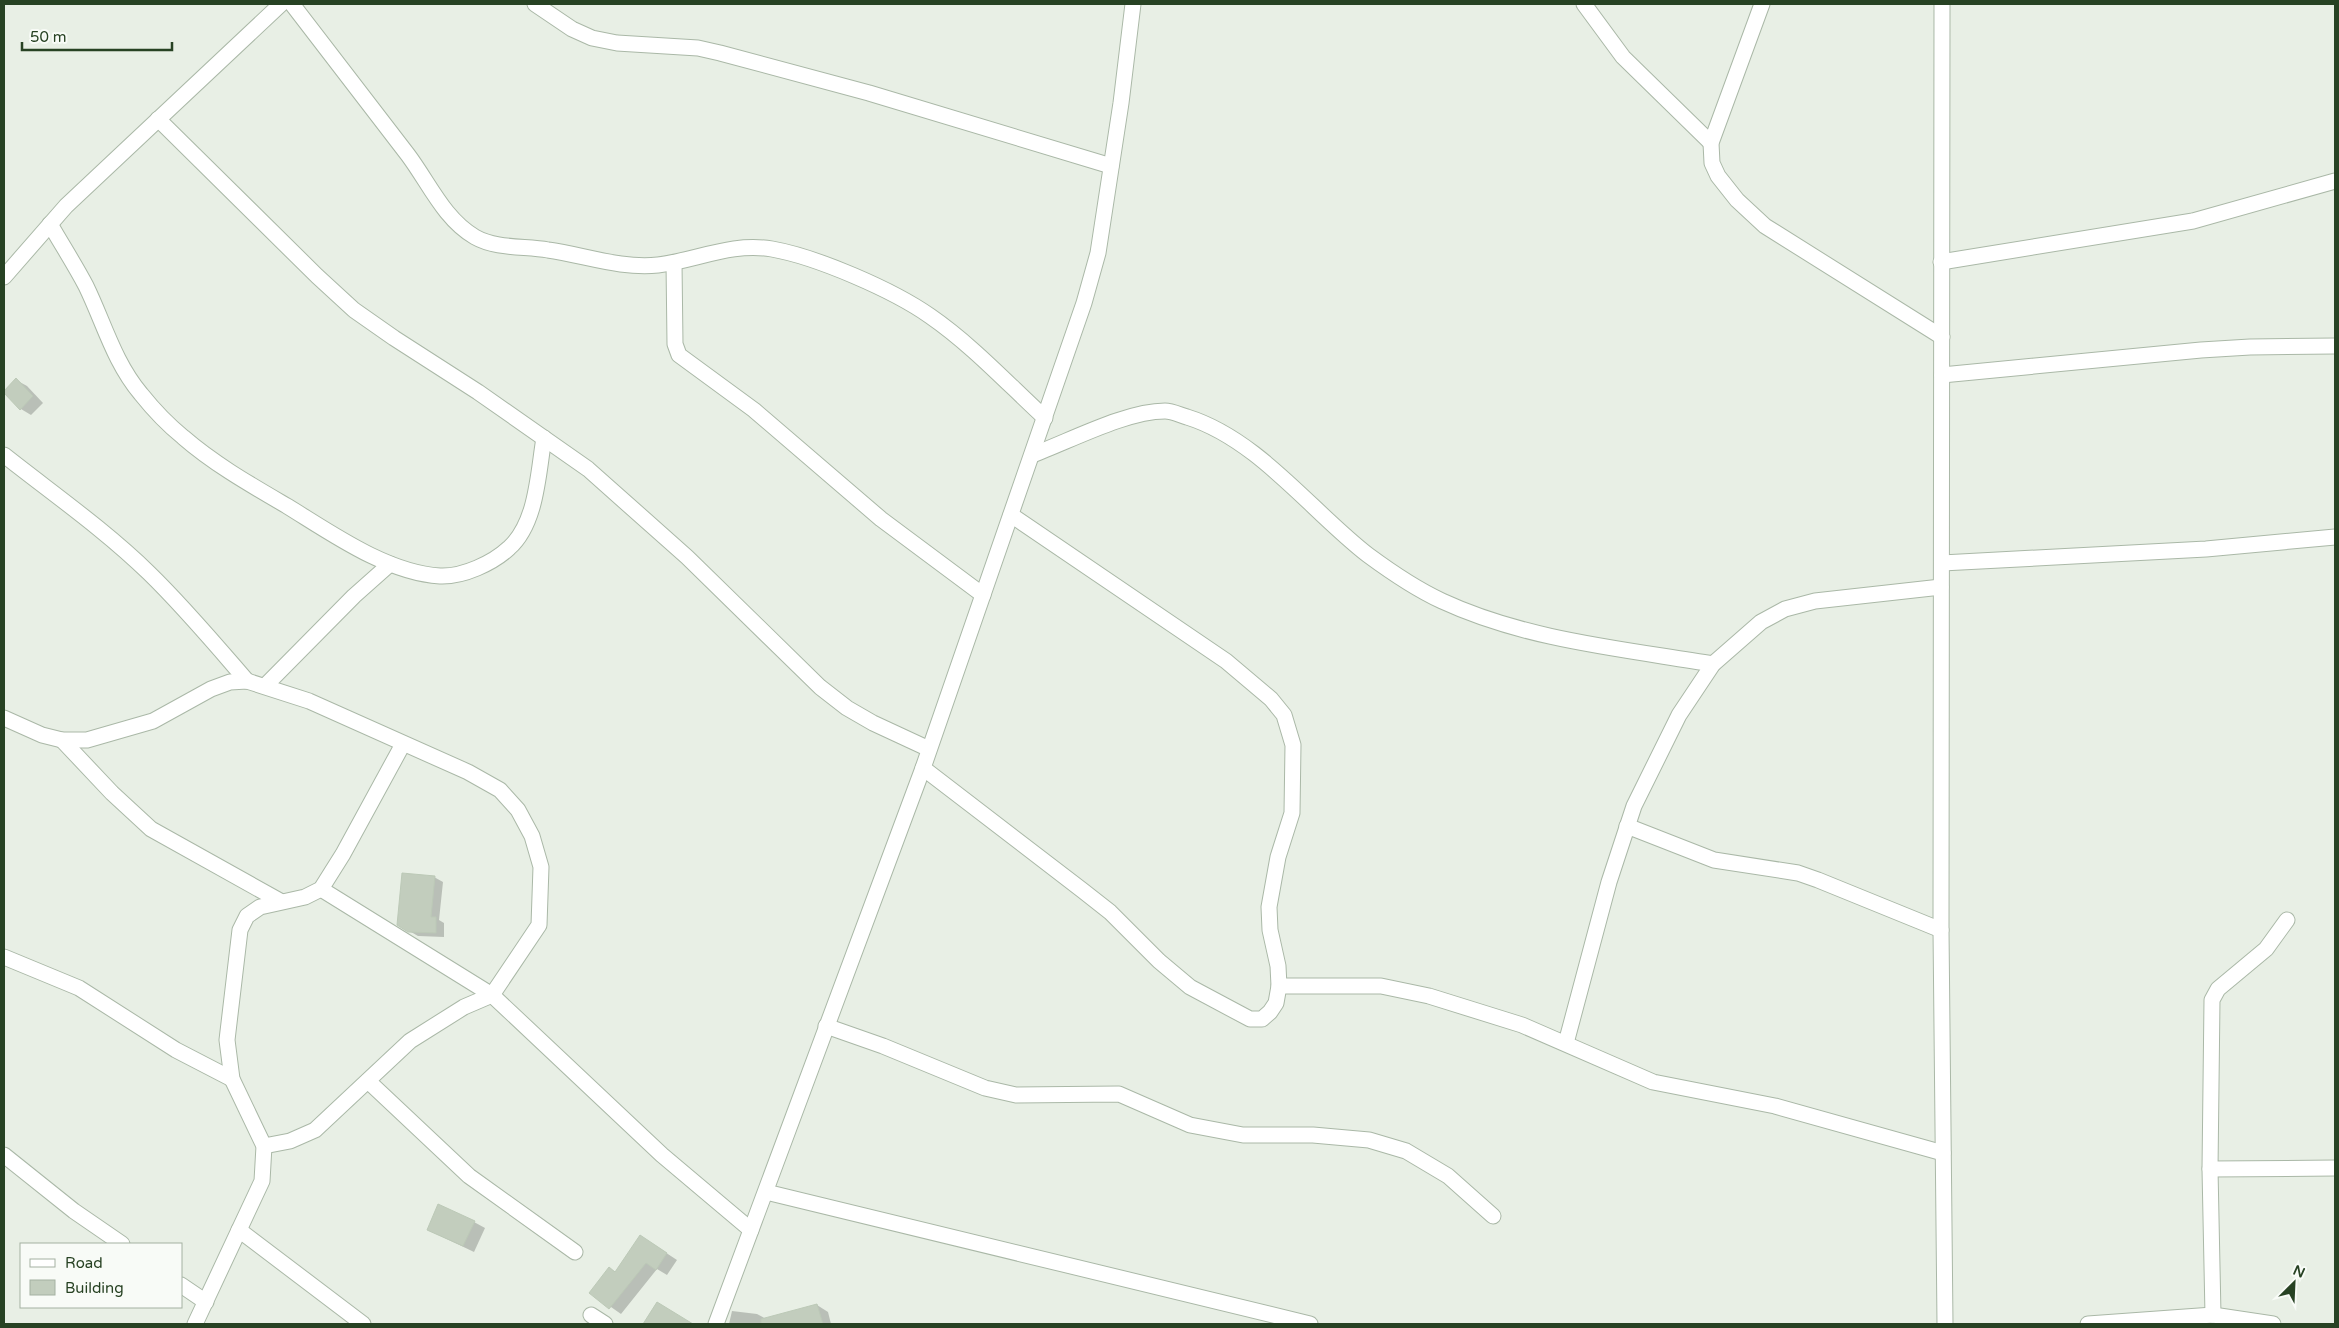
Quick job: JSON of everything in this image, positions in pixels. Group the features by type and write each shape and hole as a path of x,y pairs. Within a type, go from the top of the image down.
{"street":[{"path":"4,277 66,206 281,4"},
{"path":"292,4 410,158 457,225 478,238 498,244 558,251 596,260 654,265 674,263 734,247 772,249 826,265 879,288 929,316 966,345 1045,418"},
{"path":"535,4 572,29 592,38 617,43 698,48 720,53 869,93 1111,166"},
{"path":"716,1324 923,768 1084,303 1098,253 1133,4"},
{"path":"1584,4 1623,57 1711,143"},
{"path":"1762,4 1711,143 1712,163 1718,176 1737,200 1766,226 1942,337"},
{"path":"1942,4 1941,930 1945,1324"},
{"path":"158,120 354,310 588,469 680,551 820,687 846,708 873,724 929,749"},
{"path":"1941,262 2194,221 2335,181"},
{"path":"50,224 86,286 120,364 139,392 159,416 183,438 220,466 308,520 390,564 441,576 464,573 497,557 510,548 521,534 531,510 544,438"},
{"path":"674,263 675,344 680,355 754,410 874,513 983,595"},
{"path":"1942,375 2201,350 2250,347 2335,346"},
{"path":"1032,456 1138,413 1167,411 1194,420 1229,436 1280,477 1367,554 1402,579 1442,602 1495,621 1546,634 1713,664"},
{"path":"4,455 121,548 149,573 191,616 246,681"},
{"path":"923,768 1082,890 1190,987 1250,1020 1262,1019 1270,1012 1276,1003 1279,986 1278,966 1270,930 1269,906 1278,857 1292,813 1293,745 1284,715 1271,699 1226,661 1011,515"},
{"path":"1942,563 2206,549 2335,536"},
{"path":"265,686 354,596 390,564"},
{"path":"1566,1044 1609,882 1627,826 1649,773 1679,715 1713,664 1761,622 1785,609 1815,601 1941,587"},
{"path":"4,718 42,735 62,740 87,740 153,721 211,689 230,682 246,681 309,701 468,772 500,790 518,810 532,836 542,867 539,925 492,995 464,1007 410,1041 315,1130 290,1141 264,1146"},
{"path":"62,740 112,793 152,829 280,901"},
{"path":"196,1324 262,1181 264,1146 232,1079 227,1040 240,930 247,916 260,907 280,901 305,897 321,888 343,854 403,744"},
{"path":"1627,826 1714,860 1798,873 1941,930"},
{"path":"321,888 492,995 590,1088 626,1118 662,1155 752,1230"},
{"path":"2213,1315 2210,1169 2212,1000 2218,989 2266,949 2287,920"},
{"path":"4,957 79,988 176,1050 232,1079"},
{"path":"1279,986 1382,986 1403,990 1522,1025 1653,1082 1775,1106 1943,1154"},
{"path":"826,1026 884,1046 984,1088 1016,1095 1119,1094 1190,1125 1243,1135 1313,1135 1369,1140 1406,1151 1448,1176 1493,1216"},
{"path":"368,1081 469,1176 575,1252"},
{"path":"4,1155 74,1211 121,1243"},
{"path":"2210,1169 2335,1168"},
{"path":"766,1192 1310,1324"},
{"path":"239,1230 363,1324"},
{"path":"182,1286 206,1302"},
{"path":"591,1315 605,1324"},
{"path":"2088,1324 2213,1315 2273,1324"}],"building":[{"path":"16,378 33,396 20,410 4,393"},
{"path":"402,873 435,876 431,917 436,917 436,933 408,932 397,925"},
{"path":"438,1204 475,1221 463,1246 427,1230"},
{"path":"640,1235 667,1253 656,1270 646,1263 609,1309 589,1293 609,1267 615,1272"},
{"path":"657,1302 693,1324 643,1324"},
{"path":"817,1304 823,1324 761,1324 761,1319"}]}
